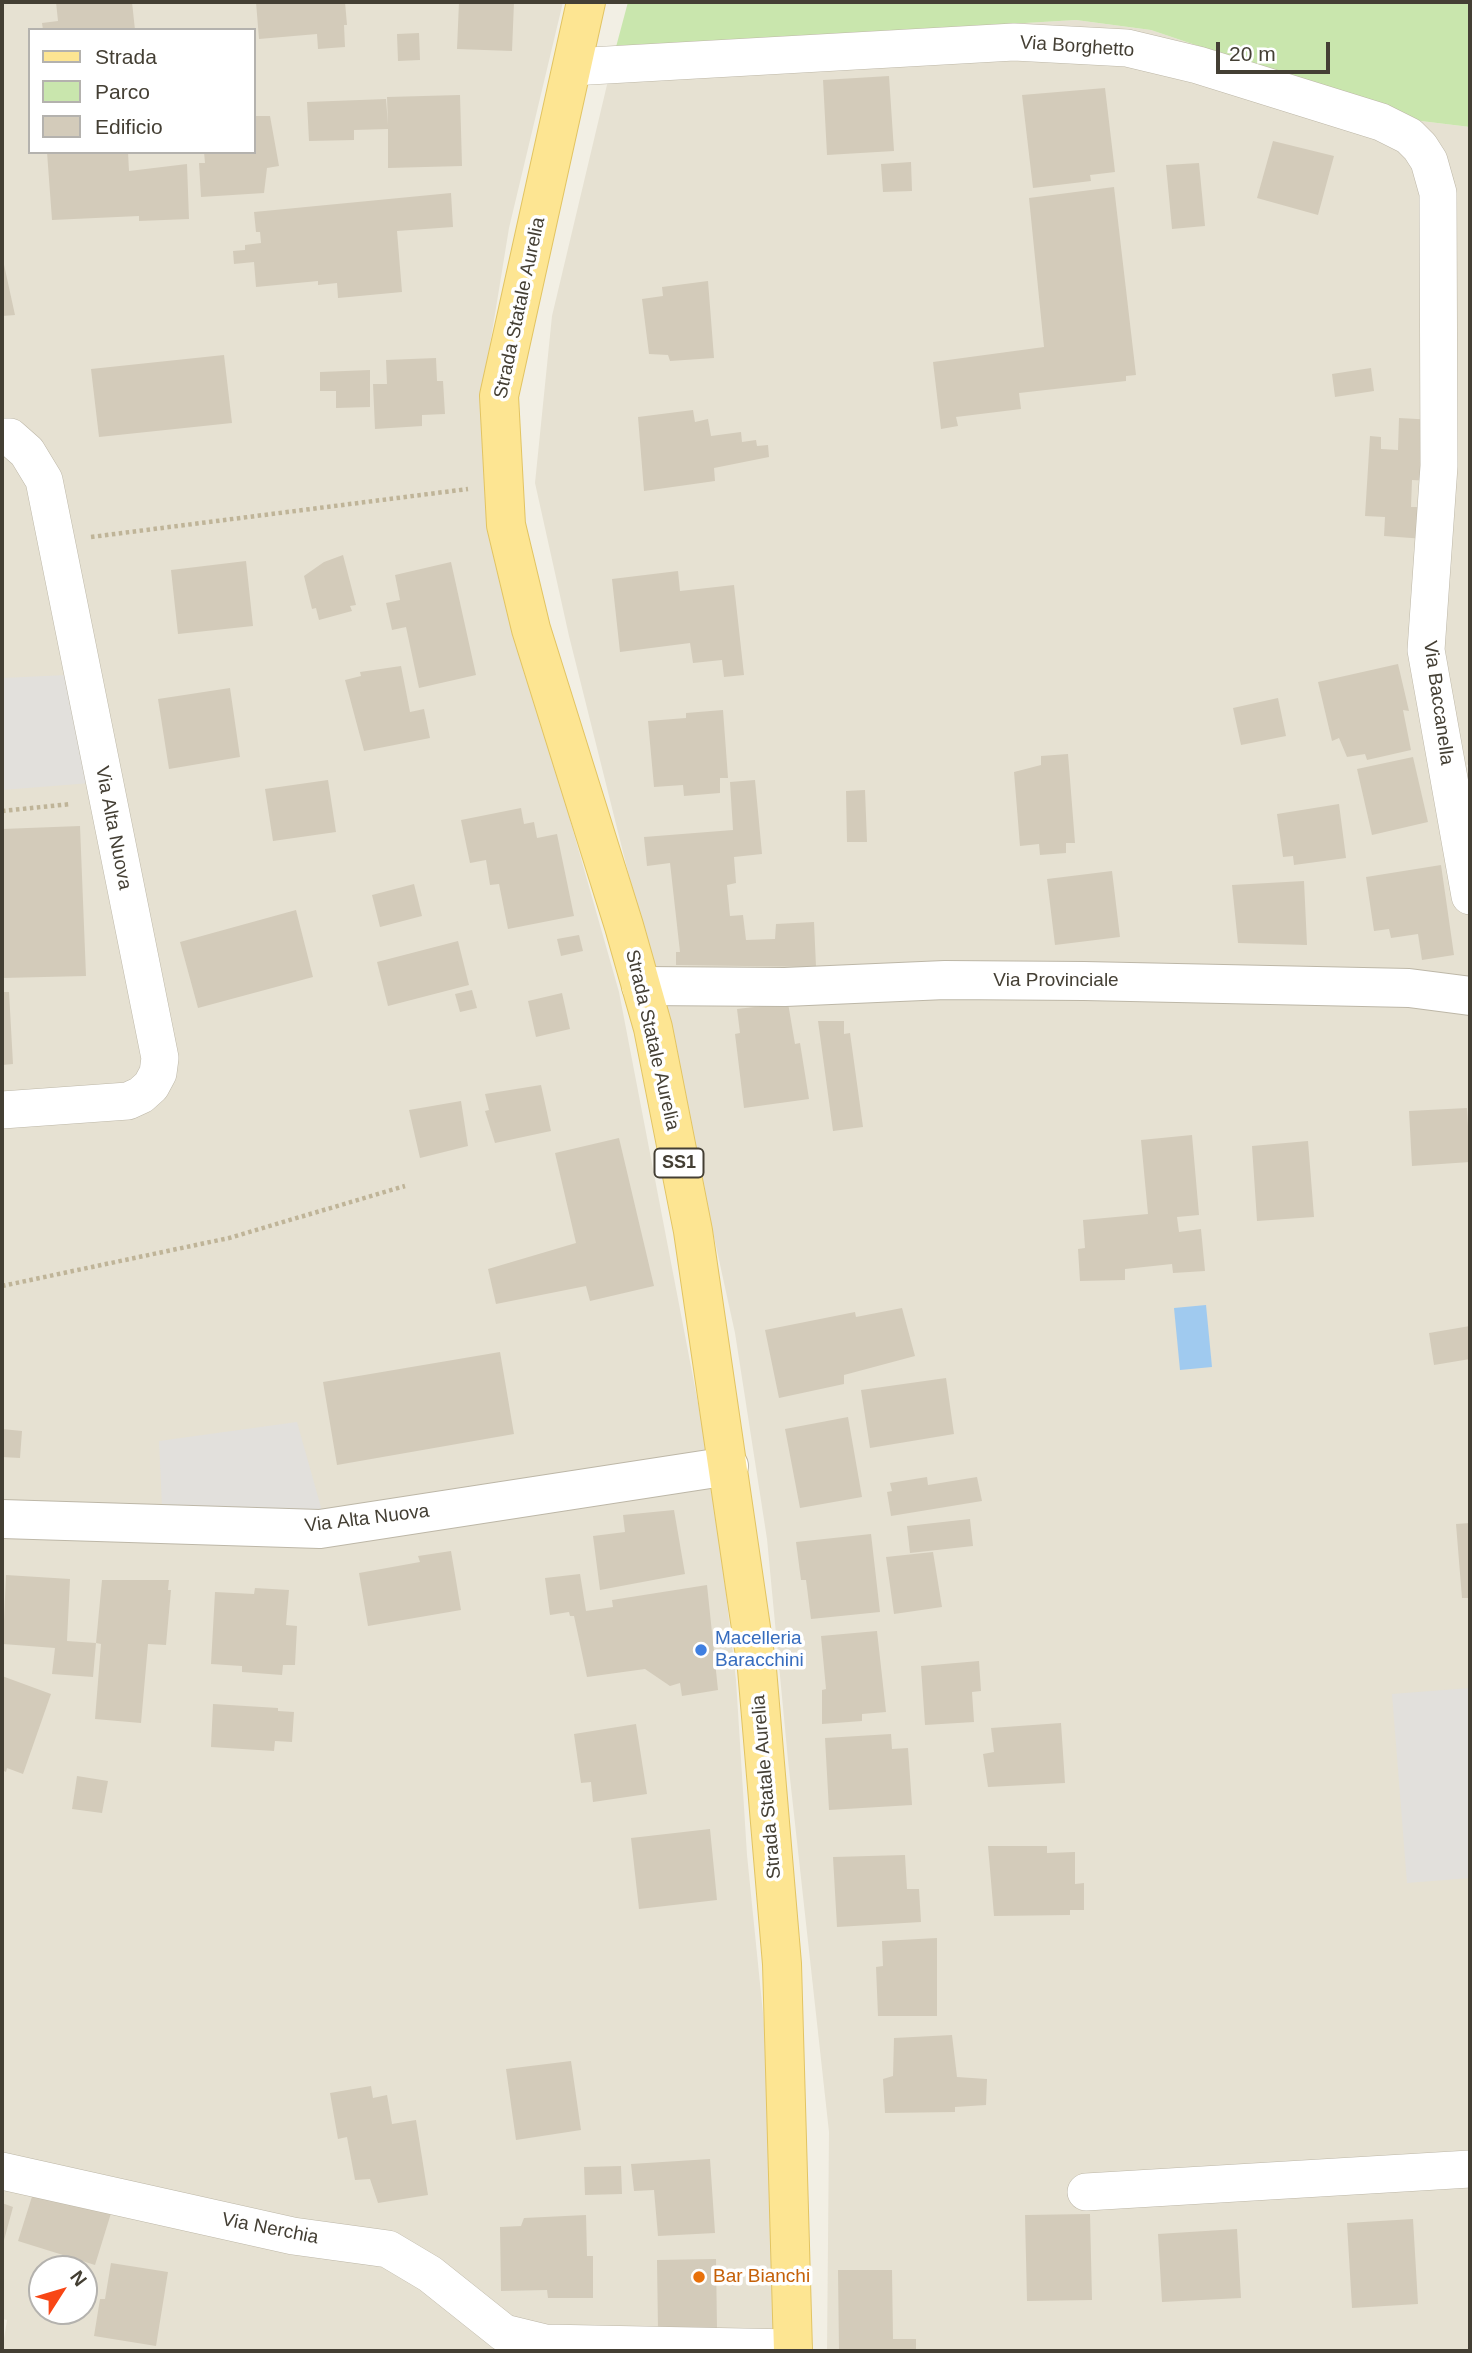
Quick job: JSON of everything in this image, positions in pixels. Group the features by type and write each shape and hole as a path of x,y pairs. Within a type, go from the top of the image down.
{"main road":[{"name":"Strada Statale Aurelia","path":"586,2 499,396 506,525 531,629 653,1028 693,1231 757,1669 782,1964 793,2349"}],"street":[{"name":"Via Borghetto","path":"572,67 1014,42 1127,48 1198,65 1395,127 1420,147 1436,177 1455,466"},
{"name":"Via Alta Nuova","path":"2,437 10,437 27,452 44,480 160,1058 158,1073 151,1086 128,1101 2,1110"},
{"name":"Via Baccanella","path":"1455,466 1426,650 1470,896"},
{"name":"Via Provinciale","path":"641,986 785,986 945,980 1084,981 1409,988 1470,996"},
{"name":"Via Alta Nuova","path":"2,1519 320,1529 729,1466"},
{"path":"1086,2192 1470,2169"},
{"name":"Via Nerchia","path":"2,2171 293,2236 388,2249 430,2274 503,2333 510,2344 793,2349"}],"path":[{"path":"56,542 504,485"},
{"path":"2,811 108,800"},
{"path":"2,1286 229,1238 405,1186"}],"shaded area":[{"path":"2,2 563,2 509,228 487,363 524,658 619,992 713,1481 736,1680 747,1855 767,2053 787,2351 2,2351 7,2320 2,2319"},
{"path":"1076,20 1151,30 1421,121 1470,127 1470,764 1467,765 1470,797 1470,2351 827,2351 829,2132 767,1539 735,1333 677,1068 569,636 535,483 552,316 616,47"},
{"path":"67,675 91,783 2,790 2,678"},
{"path":"297,1422 322,1511 162,1506 159,1441"},
{"path":"1470,1688 1470,1878 1407,1883 1392,1694"}],"green space":[{"path":"628,2 1470,2 1470,127 1421,121 1151,30 1076,20 616,47"}],"water":[{"path":"1206,1305 1212,1367 1180,1370 1174,1308"}],"building":[{"path":"56,2 132,2 135,28 43,28 42,23 58,21"},
{"path":"256,2 345,2 345,47 318,49 317,34 259,39"},
{"path":"459,2 514,2 512,51 457,49"},
{"path":"419,33 420,60 398,61 397,34"},
{"path":"889,76 894,151 827,155 823,80"},
{"path":"1105,88 1115,172 1090,175 1091,181 1033,188 1022,95"},
{"path":"460,95 462,166 388,168 388,129 354,130 354,140 309,141 307,102 386,99 388,125 387,97"},
{"path":"256,116 270,116 279,166 267,168 264,193 201,197 199,163 205,163 204,154 256,154"},
{"path":"1273,141 1334,156 1318,215 1257,198"},
{"path":"47,154 128,154 129,171 187,164 189,219 139,221 139,216 52,220"},
{"path":"911,162 912,191 883,192 881,164"},
{"path":"1199,163 1205,226 1172,229 1166,165"},
{"path":"1114,187 1136,375 1126,376 1126,381 1019,393 1021,409 956,417 958,426 941,429 933,362 1044,347 1029,198"},
{"path":"451,193 453,227 397,231 402,292 338,298 337,283 318,285 318,281 256,287 254,262 234,264 233,251 245,250 245,245 261,243 260,232 256,232 254,212"},
{"path":"3,260 15,315 2,316"},
{"path":"708,281 714,358 670,361 668,355 649,354 642,299 663,296 662,287"},
{"path":"224,355 232,423 99,437 91,369"},
{"path":"436,358 437,381 443,381 445,414 422,415 422,426 375,429 373,384 387,384 386,360"},
{"path":"1371,368 1374,391 1335,397 1332,374"},
{"path":"370,370 370,407 336,408 336,391 320,391 320,372"},
{"path":"693,410 695,422 708,419 711,436 741,432 742,442 756,440 757,446 768,445 769,457 714,468 715,481 644,491 638,417"},
{"path":"1399,418 1435,420 1432,481 1412,480 1411,507 1426,507 1425,539 1384,536 1385,517 1365,516 1370,436 1381,437 1381,449 1398,450"},
{"path":"343,555 356,605 350,606 352,611 319,620 316,608 312,609 304,576 324,562"},
{"path":"246,561 253,626 178,634 171,570"},
{"path":"451,562 476,675 419,688 406,627 392,630 386,603 400,600 395,575"},
{"path":"678,571 680,591 734,585 744,675 724,677 722,660 693,663 690,643 620,652 612,579"},
{"path":"1398,664 1409,711 1403,710 1411,750 1367,760 1365,754 1347,757 1339,738 1332,741 1318,682"},
{"path":"401,666 410,712 424,709 430,738 364,751 345,680 361,676 360,672"},
{"path":"230,688 240,757 169,769 158,699"},
{"path":"1278,698 1286,736 1241,745 1233,708"},
{"path":"723,710 728,778 720,778 720,793 684,796 683,785 654,787 648,721 686,718 686,713"},
{"path":"1068,754 1075,843 1066,843 1066,853 1040,855 1039,844 1020,846 1014,772 1041,765 1041,756"},
{"path":"1413,757 1428,822 1372,835 1357,769"},
{"path":"328,780 336,832 273,841 265,789"},
{"path":"755,780 762,854 734,857 736,883 727,885 730,916 743,915 746,940 775,939 776,924 814,922 816,967 676,965 676,952 680,952 670,863 647,866 644,837 733,830 730,782"},
{"path":"865,790 867,842 847,842 846,791"},
{"path":"1339,804 1346,858 1294,865 1293,856 1283,857 1277,814"},
{"path":"521,808 524,824 534,822 537,838 557,834 574,916 508,929 499,884 490,885 486,860 470,863 461,820"},
{"path":"80,826 86,976 2,978 2,829"},
{"path":"1441,865 1454,955 1422,960 1418,934 1391,938 1389,929 1374,931 1366,877"},
{"path":"1112,871 1120,937 1055,945 1047,879"},
{"path":"1304,881 1307,945 1238,943 1232,885"},
{"path":"414,884 422,916 380,927 372,895"},
{"path":"296,910 313,977 198,1008 180,942"},
{"path":"579,935 583,951 561,956 557,939"},
{"path":"458,941 469,985 388,1006 377,962"},
{"path":"472,990 477,1008 460,1012 455,994"},
{"path":"2,992 9,992 13,1064 2,1065"},
{"path":"562,993 570,1029 536,1037 528,1001"},
{"path":"788,1003 795,1044 800,1043 809,1099 744,1108 735,1034 740,1033 737,1009"},
{"path":"818,1021 844,1021 844,1034 850,1033 863,1127 833,1131"},
{"path":"541,1085 551,1131 495,1143 485,1111 489,1110 485,1094"},
{"path":"461,1101 468,1146 420,1158 409,1110"},
{"path":"1467,1108 1470,1162 1412,1166 1409,1111"},
{"path":"1192,1135 1199,1215 1177,1217 1179,1232 1201,1229 1205,1271 1173,1273 1172,1264 1125,1269 1125,1280 1080,1281 1078,1249 1085,1248 1083,1220 1148,1214 1141,1140"},
{"path":"619,1138 654,1286 590,1301 586,1286 496,1304 488,1269 576,1243 555,1153"},
{"path":"1308,1141 1314,1217 1257,1221 1252,1146"},
{"path":"902,1308 915,1356 844,1375 844,1384 779,1398 765,1330 855,1312 856,1317"},
{"path":"1470,1326 1470,1359 1434,1365 1429,1333"},
{"path":"500,1352 514,1434 337,1465 323,1382"},
{"path":"946,1378 954,1434 870,1448 861,1390"},
{"path":"848,1417 862,1497 800,1508 785,1429"},
{"path":"2,1429 22,1431 20,1458 2,1457"},
{"path":"927,1477 928,1485 977,1477 982,1501 891,1516 887,1492 892,1491 890,1483"},
{"path":"674,1510 685,1574 600,1590 593,1536 625,1532 623,1515"},
{"path":"970,1519 973,1546 910,1553 907,1526"},
{"path":"1470,1523 1470,1598 1462,1598 1456,1524"},
{"path":"871,1534 880,1612 811,1619 806,1580 801,1580 796,1542"},
{"path":"451,1551 461,1610 368,1626 359,1573 420,1562 418,1556"},
{"path":"933,1552 942,1607 894,1614 886,1557"},
{"path":"580,1574 586,1611 613,1607 612,1600 707,1585 718,1690 682,1696 680,1683 670,1686 645,1669 587,1677 574,1616 570,1616 569,1612 550,1615 545,1578"},
{"path":"6,1575 70,1579 67,1641 96,1643 93,1677 52,1674 55,1648 3,1644"},
{"path":"102,1580 169,1580 168,1590 171,1590 166,1645 148,1644 141,1723 95,1719 101,1644 96,1643"},
{"path":"255,1588 289,1590 286,1625 297,1626 295,1665 283,1665 282,1675 242,1672 242,1666 211,1664 215,1592 254,1594"},
{"path":"877,1631 886,1712 862,1714 862,1721 822,1724 822,1690 826,1689 821,1636"},
{"path":"979,1661 981,1691 972,1692 974,1722 925,1725 921,1666"},
{"path":"2,1676 51,1694 23,1774 7,1768 6,1772 2,1770"},
{"path":"213,1704 278,1708 278,1711 294,1712 292,1742 275,1741 274,1751 211,1747"},
{"path":"1061,1723 1065,1783 988,1787 983,1754 994,1752 991,1728"},
{"path":"636,1724 647,1794 593,1802 591,1782 581,1783 574,1734"},
{"path":"891,1734 892,1749 908,1748 912,1805 829,1810 825,1738"},
{"path":"77,1776 108,1781 102,1813 72,1809"},
{"path":"710,1829 717,1900 639,1909 631,1838"},
{"path":"988,1846 1047,1846 1047,1853 1075,1852 1075,1884 1084,1883 1084,1910 1070,1910 1070,1915 994,1916"},
{"path":"905,1855 907,1889 919,1889 921,1922 837,1927 833,1857"},
{"path":"937,1938 937,2016 878,2016 876,1967 883,1966 882,1941"},
{"path":"952,2035 957,2077 987,2079 986,2105 955,2107 955,2112 885,2113 883,2079 893,2076 894,2038"},
{"path":"571,2061 581,2130 516,2140 506,2069"},
{"path":"371,2086 373,2098 387,2095 392,2124 416,2120 428,2195 378,2203 370,2179 355,2180 347,2137 338,2139 330,2093"},
{"path":"710,2159 715,2233 658,2236 654,2190 634,2191 631,2164"},
{"path":"621,2166 622,2194 585,2195 584,2167"},
{"path":"35,2187 112,2210 98,2255 63,2255 18,2241"},
{"path":"2,2203 13,2207 3,2244 2,2244"},
{"path":"1090,2214 1092,2300 1027,2301 1025,2215"},
{"path":"586,2215 587,2256 593,2256 593,2298 548,2298 547,2290 501,2291 500,2227 521,2226 524,2218"},
{"path":"1413,2219 1418,2304 1352,2308 1347,2223"},
{"path":"1237,2229 1241,2298 1162,2302 1158,2234"},
{"path":"716,2259 717,2329 658,2330 657,2260"},
{"path":"111,2263 168,2272 156,2346 94,2336 98,2325 100,2299 105,2299"},
{"path":"838,2270 892,2270 893,2339 916,2339 916,2351 839,2351"}],"place":[{"name":"Macelleria Baracchini","path":"701,1650"},
{"name":"Bar Bianchi","path":"699,2277"}]}
